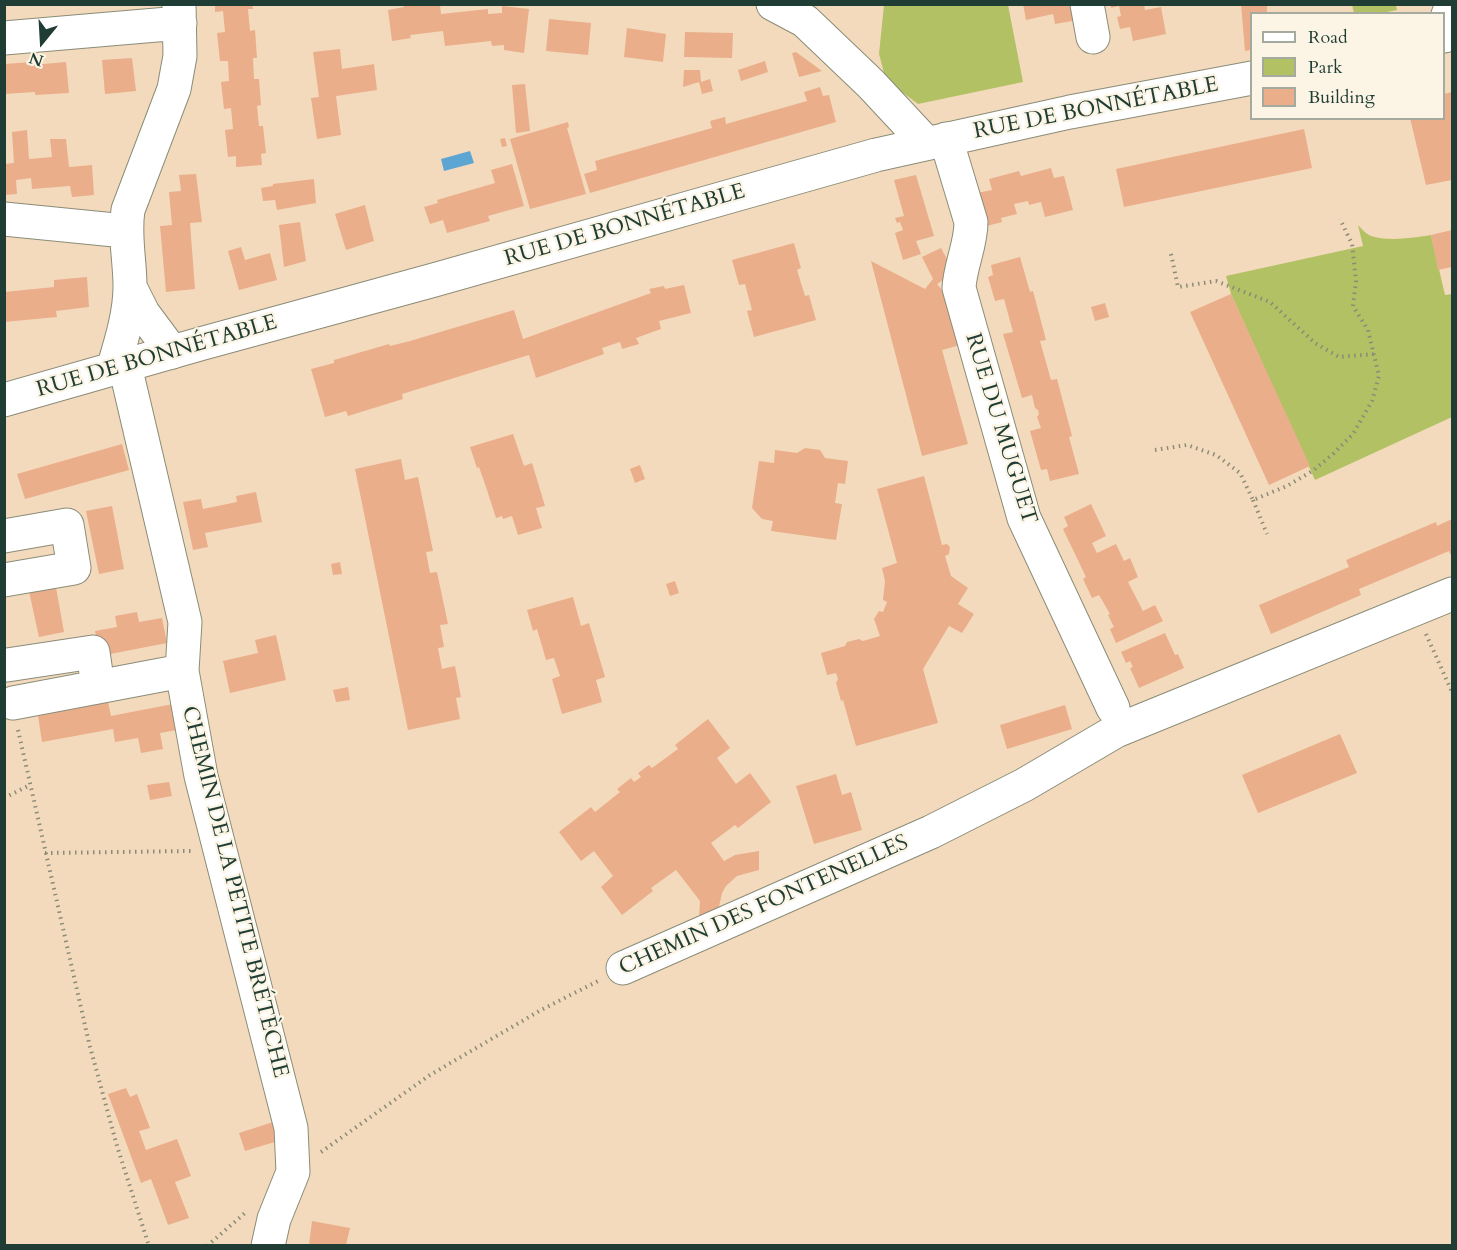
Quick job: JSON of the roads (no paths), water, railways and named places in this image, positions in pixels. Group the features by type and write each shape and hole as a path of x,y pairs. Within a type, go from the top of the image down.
{"street":[{"path":"773,4 805,21 871,84 936,141"},
{"path":"1087,4 1094,37"},
{"path":"4,38 179,14 180,56 174,89 128,210 125,231 130,287 119,367"},
{"name":"RUE DE BONNÉTABLE","path":"4,400 876,155 1081,110 1250,78"},
{"name":"RUE DU MUGUET","path":"936,141 971,222 971,233 962,264 959,288 1024,518 1113,708"},
{"path":"4,219 125,231"},
{"path":"130,287 143,314 172,352"},
{"name":"CHEMIN DE LA PETITE BRÉTÈCHE","path":"119,367 185,622 182,671 201,776 291,1128 293,1172 274,1219 268,1245"},
{"path":"4,536 67,525 74,568 4,580"},
{"name":"CHEMIN DES FONTENELLES","path":"623,968 931,832 1024,785 1116,731 1452,594"},
{"path":"98,687 93,652 6,661 15,712 98,687 182,671"}],"water":[{"path":"470,151 474,163 444,171 441,159"}]}
